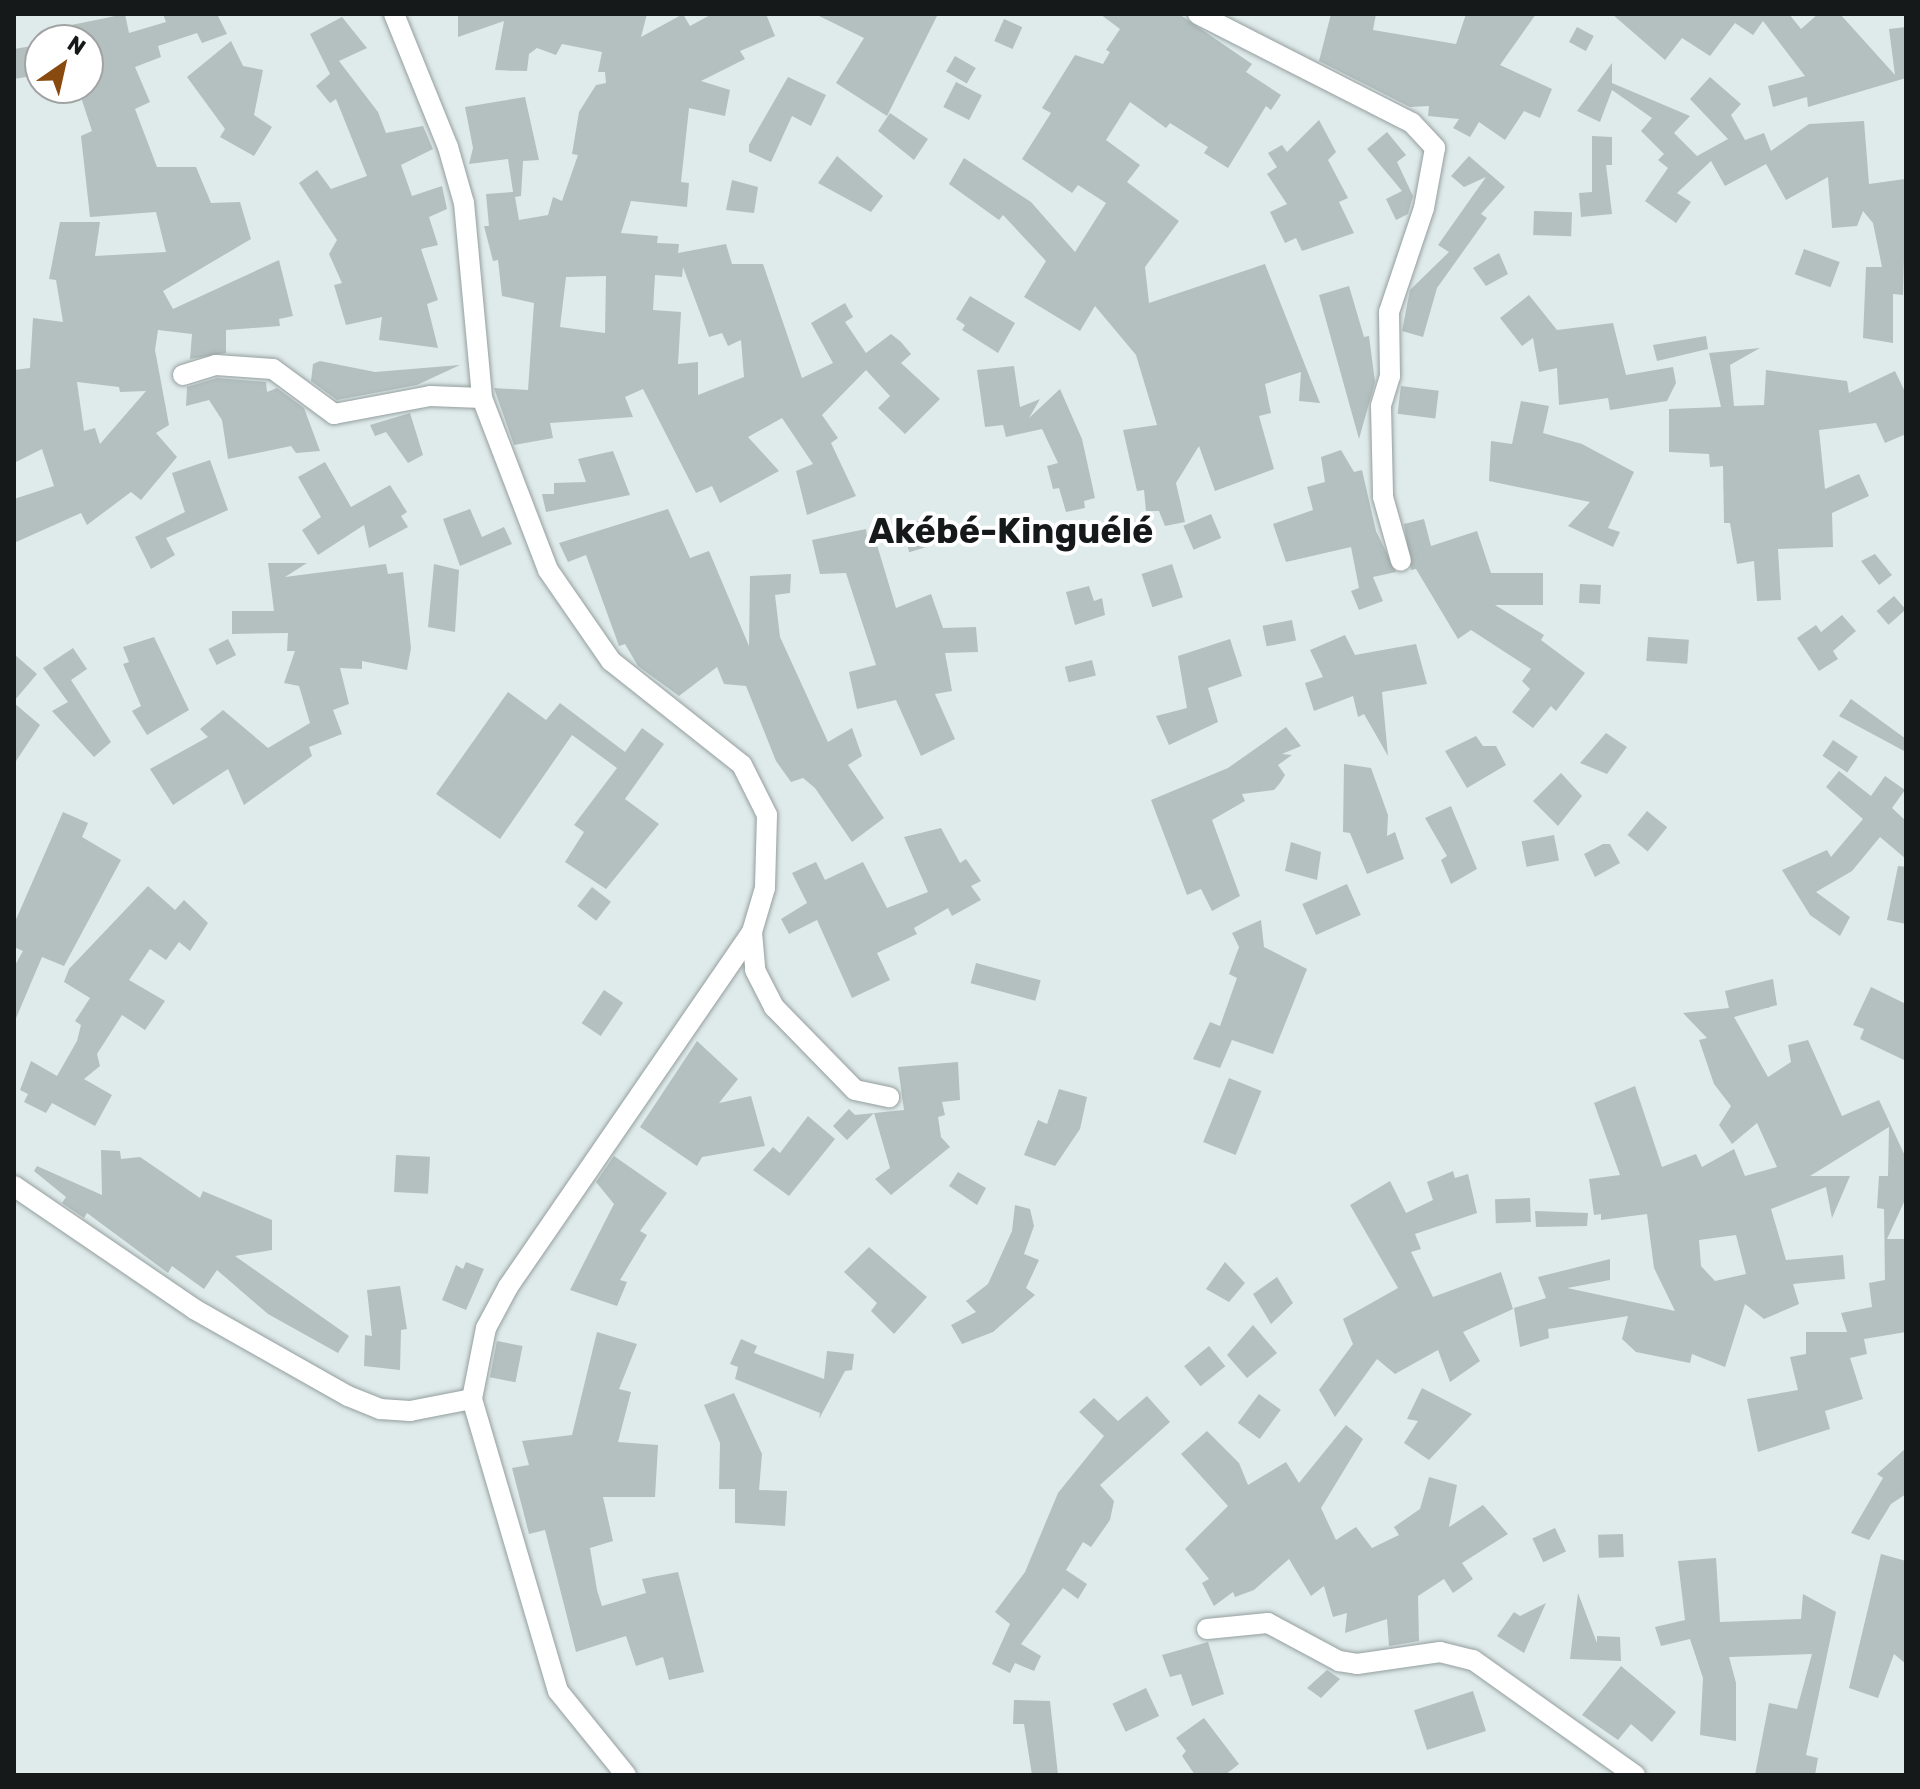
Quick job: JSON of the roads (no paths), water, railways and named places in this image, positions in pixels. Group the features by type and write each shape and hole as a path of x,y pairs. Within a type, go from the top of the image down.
{"street":[{"path":"394,14 448,147 464,203 482,398 548,570 586,633 753,780 767,815 768,854 752,932 755,970 774,1007 855,1090 889,1097"},
{"path":"1198,14 1412,123 1435,148 1424,208 1389,312 1390,376 1381,406 1383,497 1401,561"},
{"path":"183,375 216,365 273,369 334,414 430,396 482,398"},
{"path":"626,1775 558,1691 472,1399 486,1328 508,1287 752,932"},
{"path":"14,1186 194,1309 348,1396 380,1409 410,1411 472,1399"},
{"path":"1207,1629 1268,1623 1339,1661 1357,1664 1433,1652 1462,1656 1530,1696 1635,1775"}],"district":[{"name":"Akébé-Kinguélé","path":"1011,531"}]}
